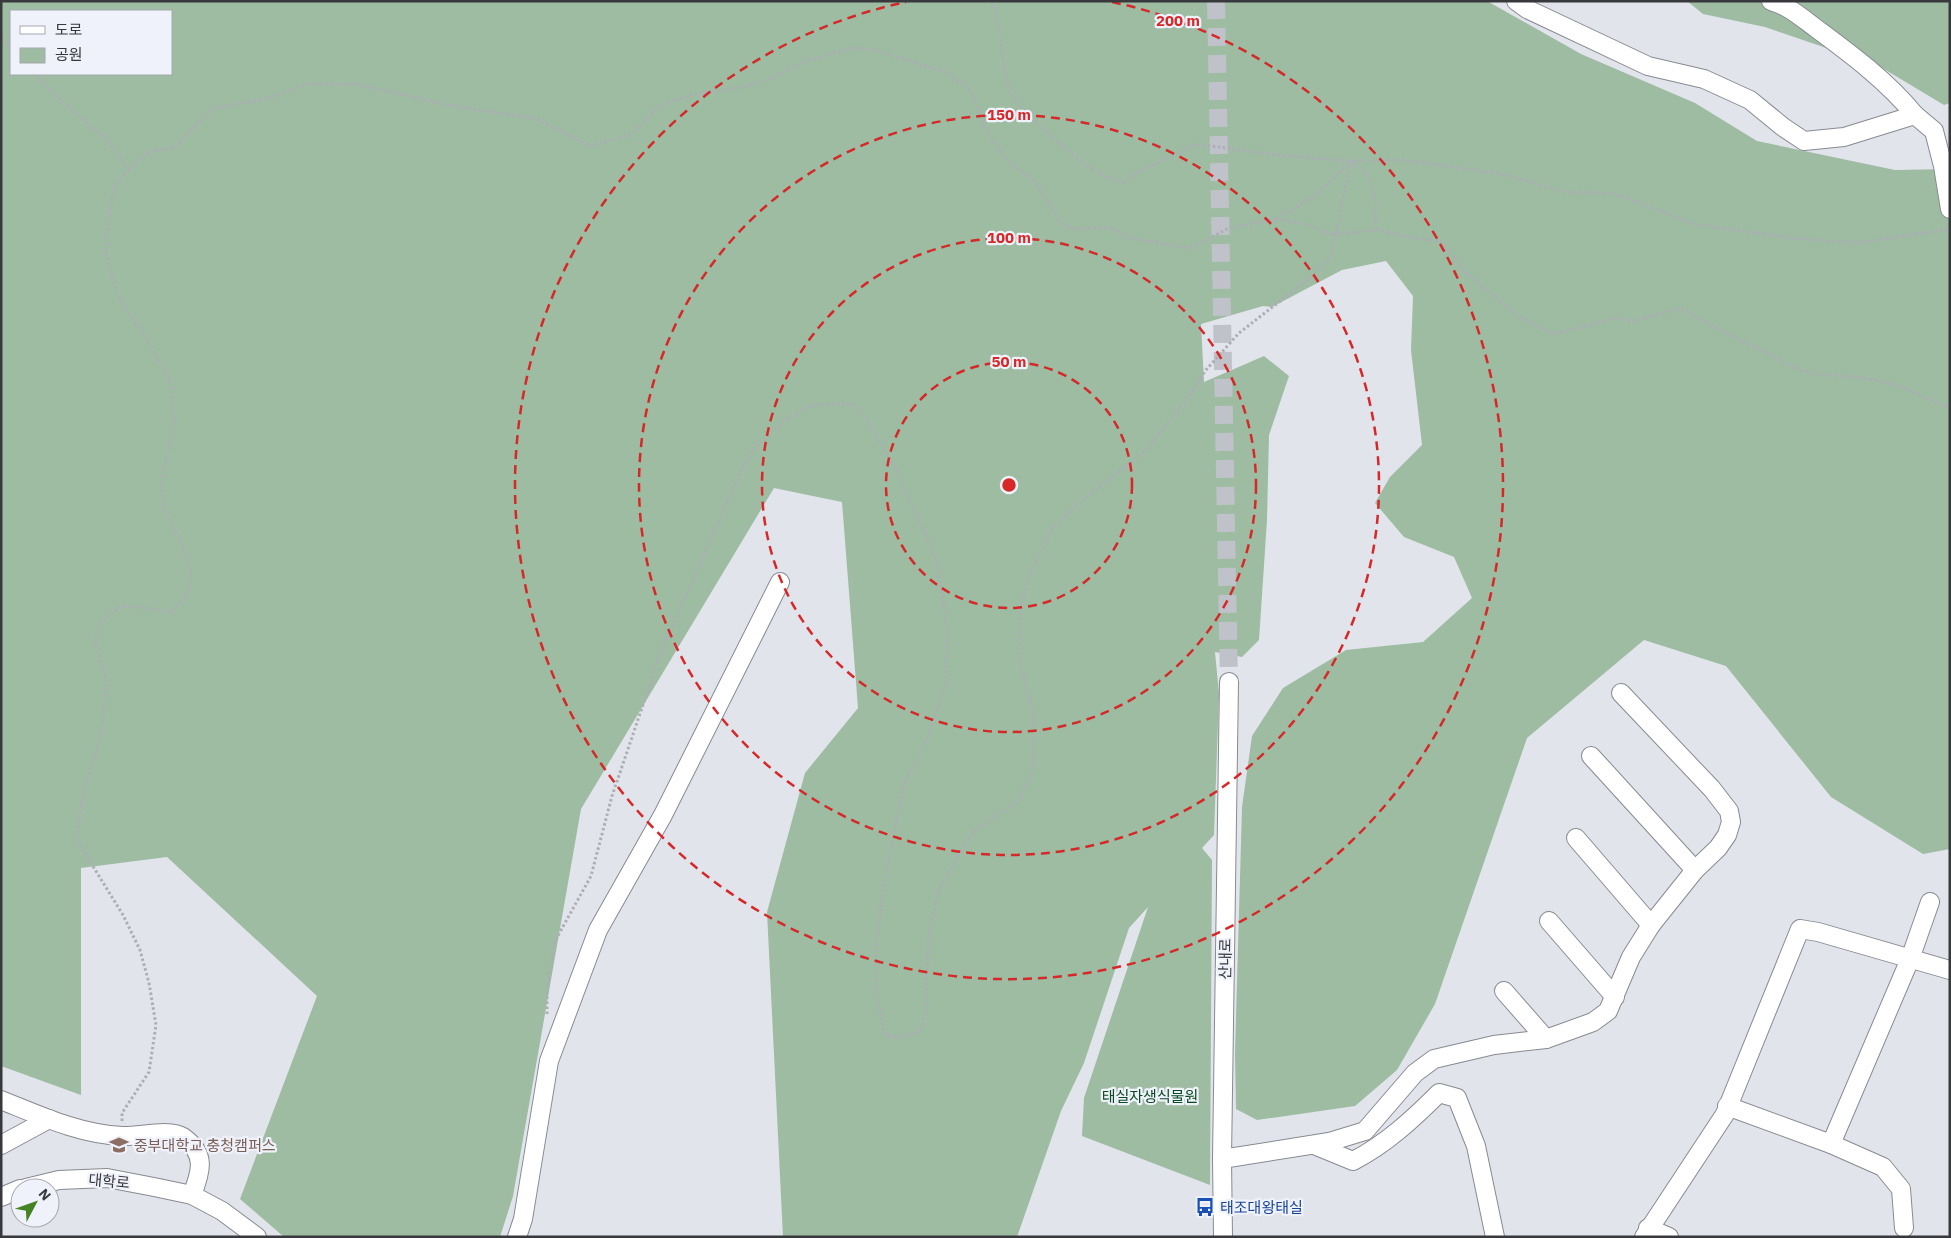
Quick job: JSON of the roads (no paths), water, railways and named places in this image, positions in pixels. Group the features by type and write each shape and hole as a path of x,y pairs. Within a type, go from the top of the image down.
{"street":[{"path":"1516,1 1526,9 1648,66 1704,79 1750,100 1783,127 1804,141 1844,137 1915,115"},
{"path":"1771,1 1783,4 1841,47 1896,92 1915,115 1934,131 1943,166 1950,209"},
{"path":"517,1237 525,1209 549,1060 598,930 664,815 780,582"},
{"name":"산내로","path":"1223,1237 1222,1159 1229,682"},
{"path":"1222,1159 1329,1142 1365,1131 1415,1073 1434,1058 1494,1045 1546,1039 1593,1022 1608,1011 1631,957 1651,925 1695,870 1727,835 1731,822 1729,811 1712,789 1622,693"},
{"path":"1591,756 1695,870"},
{"path":"1576,838 1651,925"},
{"path":"1831,1144 1910,960 1930,902"},
{"path":"1549,921 1615,997"},
{"path":"1669,1237 1646,1232 1725,1114 1800,929 1818,932 1950,970"},
{"path":"1504,990 1546,1039"},
{"path":"1313,1145 1353,1161 1373,1150 1418,1114 1439,1093 1458,1098 1476,1146 1494,1237"},
{"path":"1,1100 49,1119 94,1133 123,1136 163,1133 181,1136 191,1145 200,1161 200,1174 192,1195"},
{"path":"1727,1106 1831,1144 1883,1167 1902,1189 1904,1228"},
{"path":"1,1145 49,1119"},
{"name":"대학로","path":"60,1180 107,1178 192,1195 222,1211 257,1237"}],"tunnel":[{"path":"1216,1 1229,682"}],"place":[{"name":"중부대학교 충청캠퍼스","path":"119,1145"},
{"name":"태조대왕태실","path":"1205,1207"}],"park label":[{"name":"태실자생식물원","path":"1150,1096"}]}
